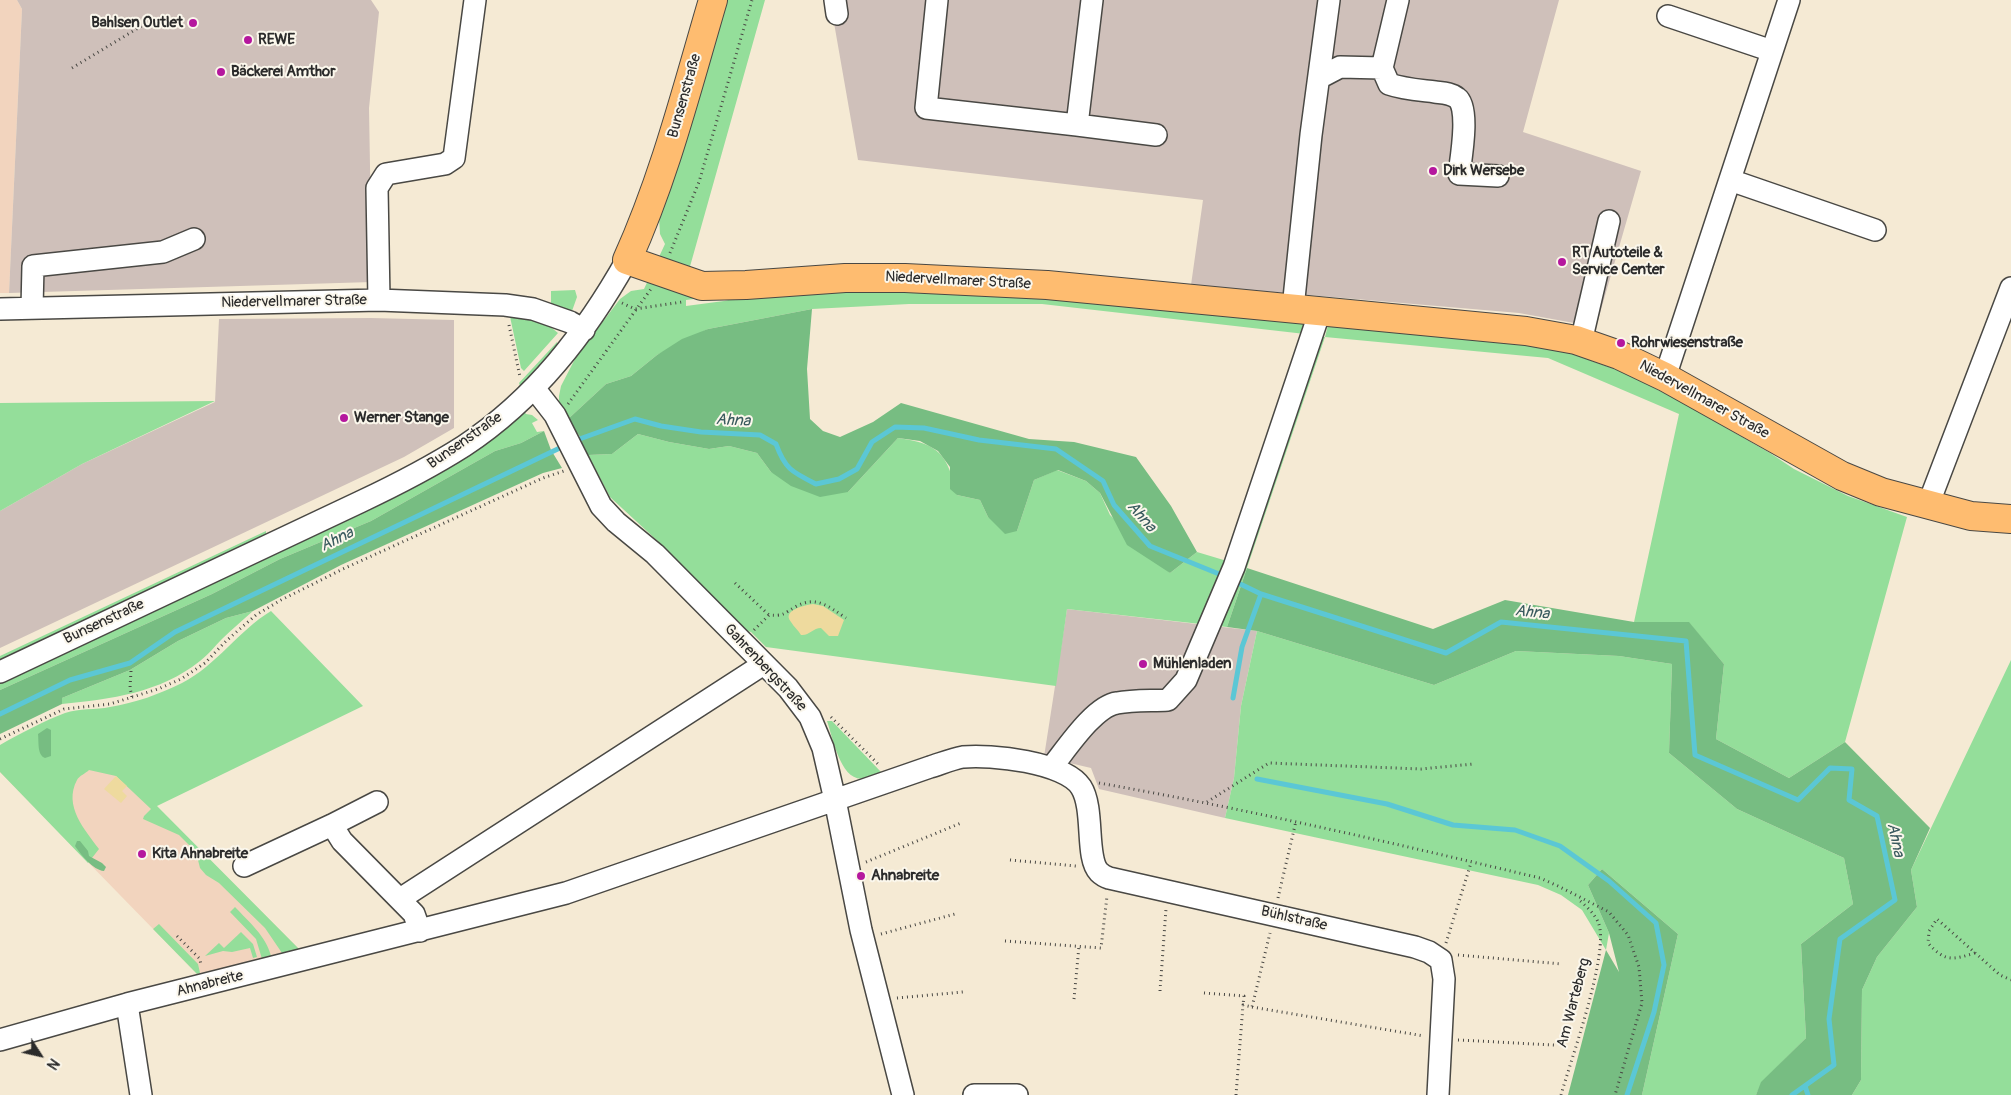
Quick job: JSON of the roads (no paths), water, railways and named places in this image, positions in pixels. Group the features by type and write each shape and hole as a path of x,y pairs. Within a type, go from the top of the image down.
{"main road":[{"name":"Bunsenstraße","path":"627,260 666,163 713,0"},
{"name":"Niedervellmarer Straße","path":"627,260 702,286 845,278 905,278 1047,285 1526,331 1581,342 1619,355 1666,378 1842,476 1881,492 1971,516 2011,519"}],"street":[{"path":"379,300 377,188 386,174 445,164 454,158 475,0"},
{"path":"937,0 926,108 1156,135"},
{"path":"1077,125 1092,0"},
{"path":"1292,308 1330,0"},
{"path":"1398,0 1382,68 1388,84 1400,88 1450,94 1458,98 1463,105 1464,126 1459,174 1498,176"},
{"path":"1666,378 1789,0"},
{"path":"1668,16 1772,51"},
{"path":"1319,78 1340,67 1382,68"},
{"path":"1730,180 1875,230"},
{"path":"1581,342 1608,221"},
{"path":"32,308 33,266 163,252 194,239"},
{"name":"Bunsenstraße","path":"0,672 416,474 464,446 491,426 524,380 554,368 584,330 627,260"},
{"path":"1928,505 2011,288"},
{"name":"Niedervellmarer Straße","path":"0,309 379,300 504,304 533,308 570,322 584,330"},
{"path":"1051,768 1090,720 1105,706 1116,702 1168,700 1186,680 1234,566 1320,311"},
{"name":"Gahrenbergstraße","path":"524,380 555,415 561,417 574,465 601,506 616,522 655,554 788,688 810,717 823,748 863,939 903,1095"},
{"path":"400,899 756,669 762,662"},
{"name":"Ahnabreite","path":"0,1040 127,1004 566,893 962,757 1000,757 1037,764 1066,774 1081,787 1090,812 1102,871"},
{"path":"244,866 332,826 376,802"},
{"path":"332,826 342,841 414,914 420,931"},
{"name":"Bühlstraße","path":"1102,871 1167,891 1274,914 1415,947 1429,952 1441,960 1444,979 1438,1095"},
{"path":"127,1004 141,1095"},
{"path":"974,1095 1016,1095"}],"waterway":[{"name":"Ahna","path":"574,441 635,419 661,426 701,432 760,435 776,444 790,469 816,484 839,479 857,469 872,442 895,427 924,428 979,440 1056,449 1103,481 1114,505 1150,546 1224,576"},
{"name":"Ahna","path":"0,714 70,680 130,663 175,632 564,446"},
{"name":"Ahna","path":"1234,581 1261,594 1446,653 1501,622 1686,641 1695,755 1798,800 1830,768 1852,769 1849,800 1877,816 1895,900 1840,939 1829,1019 1834,1065 1792,1095"},
{"path":"1233,698 1242,647 1261,594"},
{"path":"1257,779 1387,804 1453,825 1515,830 1560,846 1609,881 1656,923 1664,965 1654,1012 1627,1095"},
{"path":"1805,1086 1808,1095"}],"place":[{"name":"Bahlsen Outlet","path":"193,23"},
{"name":"REWE","path":"248,40"},
{"name":"Bäckerei Amthor","path":"221,72"},
{"name":"Dirk Wersebe","path":"1433,171"},
{"name":"RT Autoteile & Service Center","path":"1562,262"},
{"name":"Rohrwiesenstraße","path":"1621,343"},
{"name":"Werner Stange","path":"344,418"},
{"name":"Mühlenladen","path":"1143,664"},
{"name":"Kita Ahnabreite","path":"142,854"},
{"name":"Ahnabreite","path":"861,876"}]}
